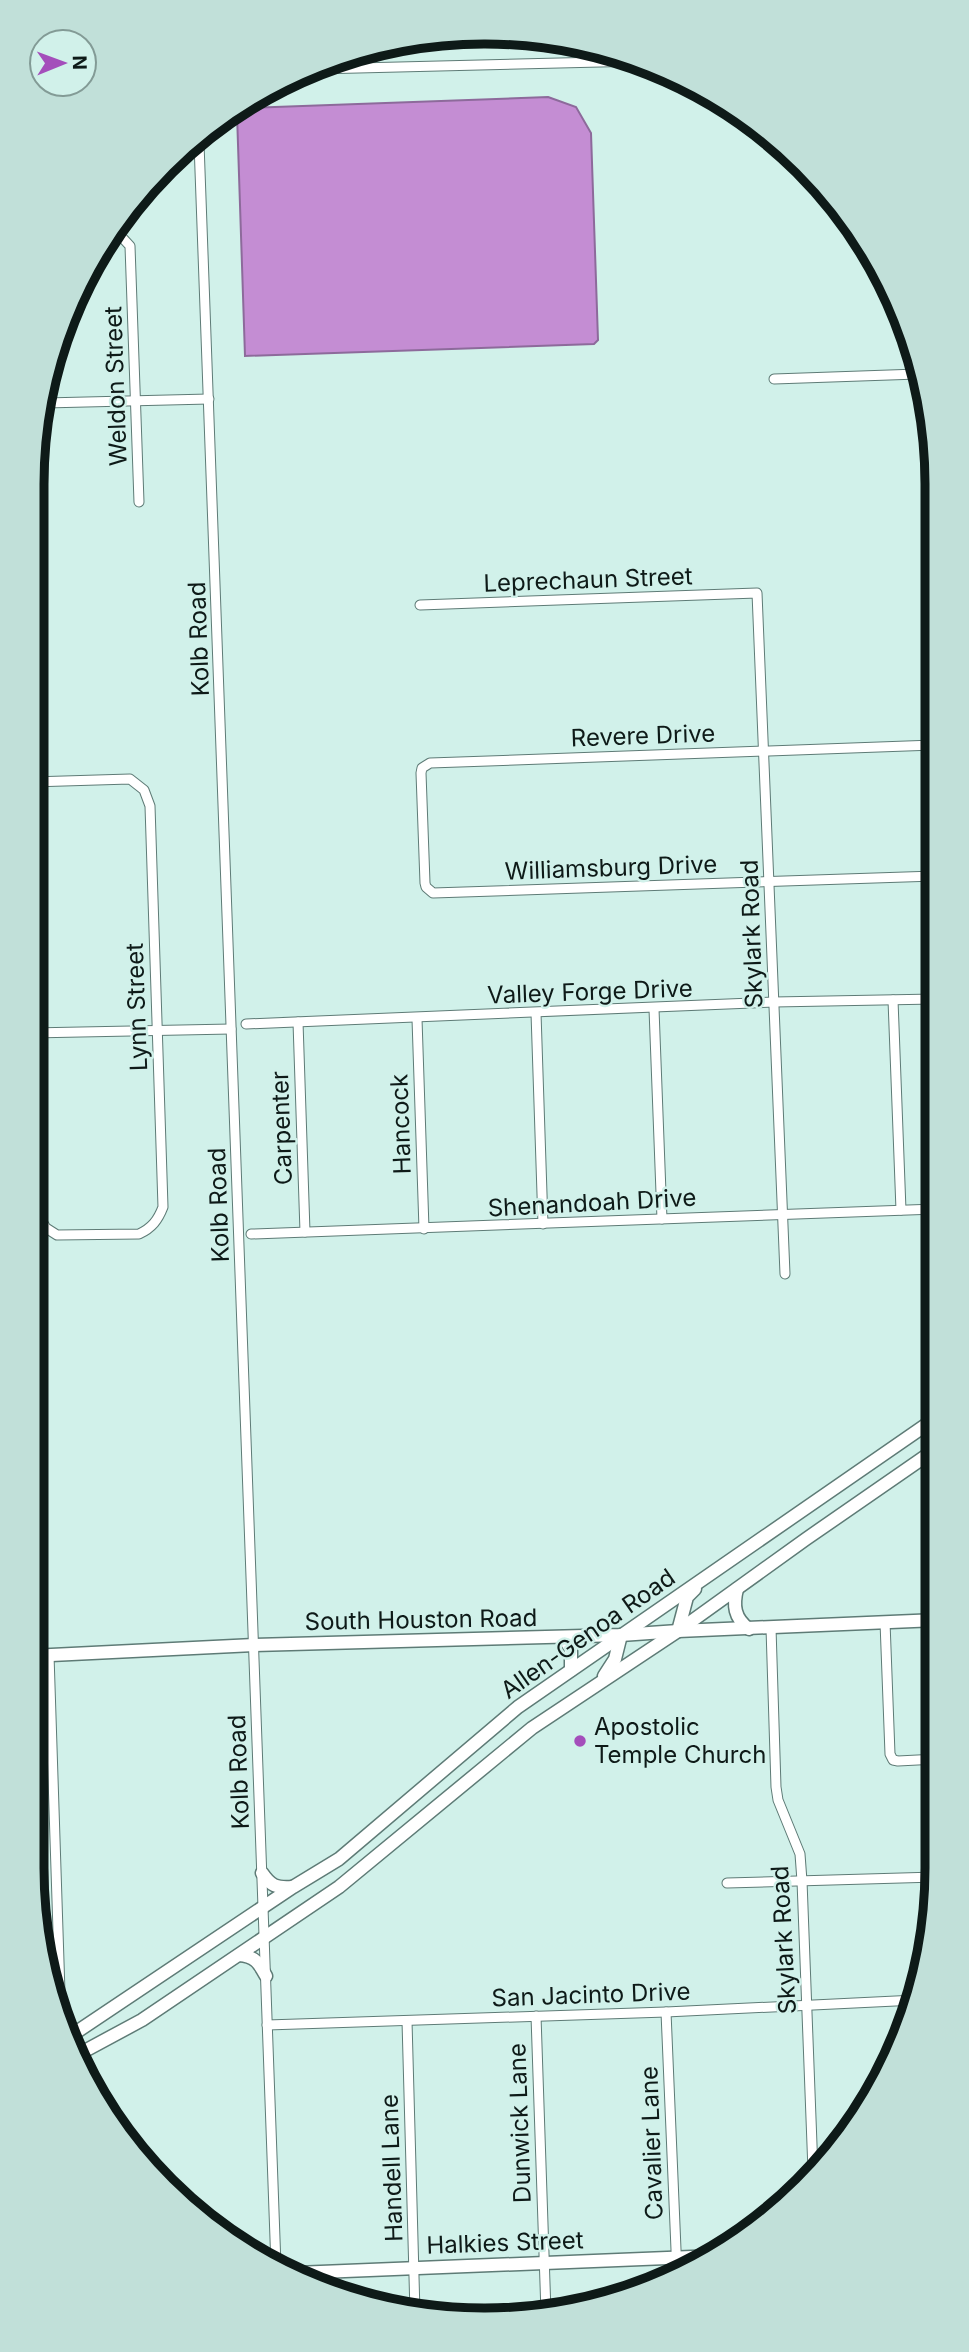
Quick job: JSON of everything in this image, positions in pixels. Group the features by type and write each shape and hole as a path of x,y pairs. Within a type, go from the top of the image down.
{"main road":[{"name":"Allen-Genoa Road","path":"76,2033 339,1859 518,1707 925,1426"},
{"name":"Allen-Genoa Road","path":"84,2051 142,2020 339,1887 532,1728 678,1631 925,1457"},
{"path":"792,1517 806,1539"},
{"path":"678,1631 687,1597 708,1577"},
{"path":"737,1588 734,1603 737,1614 741,1623 749,1629"},
{"name":"South Houston Road","path":"44,1655 254,1645 621,1635 925,1620"},
{"path":"597,1684 615,1659 621,1635"},
{"path":"564,1637 571,1649 572,1670"},
{"path":"518,1707 532,1728"},
{"path":"395,1810 412,1829"},
{"path":"262,1873 269,1884 278,1888 293,1887"},
{"path":"239,1955 250,1955 258,1961 266,1976"},
{"name":"Halkies Street","path":"310,2272 690,2257"}],"street":[{"path":"339,68 609,62"},
{"name":"Kolb Road","path":"199,149 276,2255"},
{"name":"Weldon Street","path":"121,236 130,246 139,502"},
{"path":"774,379 911,374"},
{"path":"51,403 209,399"},
{"name":"Leprechaun Street","path":"420,605 757,593"},
{"name":"Skylark Road","path":"757,593 785,1274"},
{"name":"Revere Drive","path":"424,836 421,773 422,768 429,763 925,745"},
{"name":"Lynn Street","path":"44,782 130,779 144,790 151,815 163,1207 155,1223 139,1234 57,1235 44,1224"},
{"name":"Williamsburg Drive","path":"424,836 425,883 433,893 925,876"},
{"name":"Valley Forge Drive","path":"246,1024 774,1002 925,999"},
{"path":"893,1000 901,1210"},
{"path":"654,1009 662,1219"},
{"path":"536,1013 543,1224"},
{"name":"Hancock","path":"417,1018 424,1229"},
{"name":"Carpenter","path":"298,1022 305,1232"},
{"path":"44,1033 231,1029"},
{"name":"Shenandoah Drive","path":"251,1234 925,1209"},
{"path":"885,1622 890,1754 893,1760 898,1761 925,1760"},
{"name":"Skylark Road","path":"771,1628 776,1787 778,1800 800,1854 803,1881 813,2162"},
{"path":"49,1655 60,1984"},
{"path":"727,1883 925,1877"},
{"name":"San Jacinto Drive","path":"267,2025 666,2012 905,2001"},
{"name":"Cavalier Lane","path":"666,2012 676,2264"},
{"name":"Dunwick Lane","path":"536,2016 546,2303"},
{"name":"Handell Lane","path":"407,2021 415,2302"}],"shaded area":[{"path":"548,97 576,107 591,133 598,340 594,344 245,356 237,120 257,108"}],"place":[{"name":"Apostolic Temple Church","path":"580,1741"}]}
